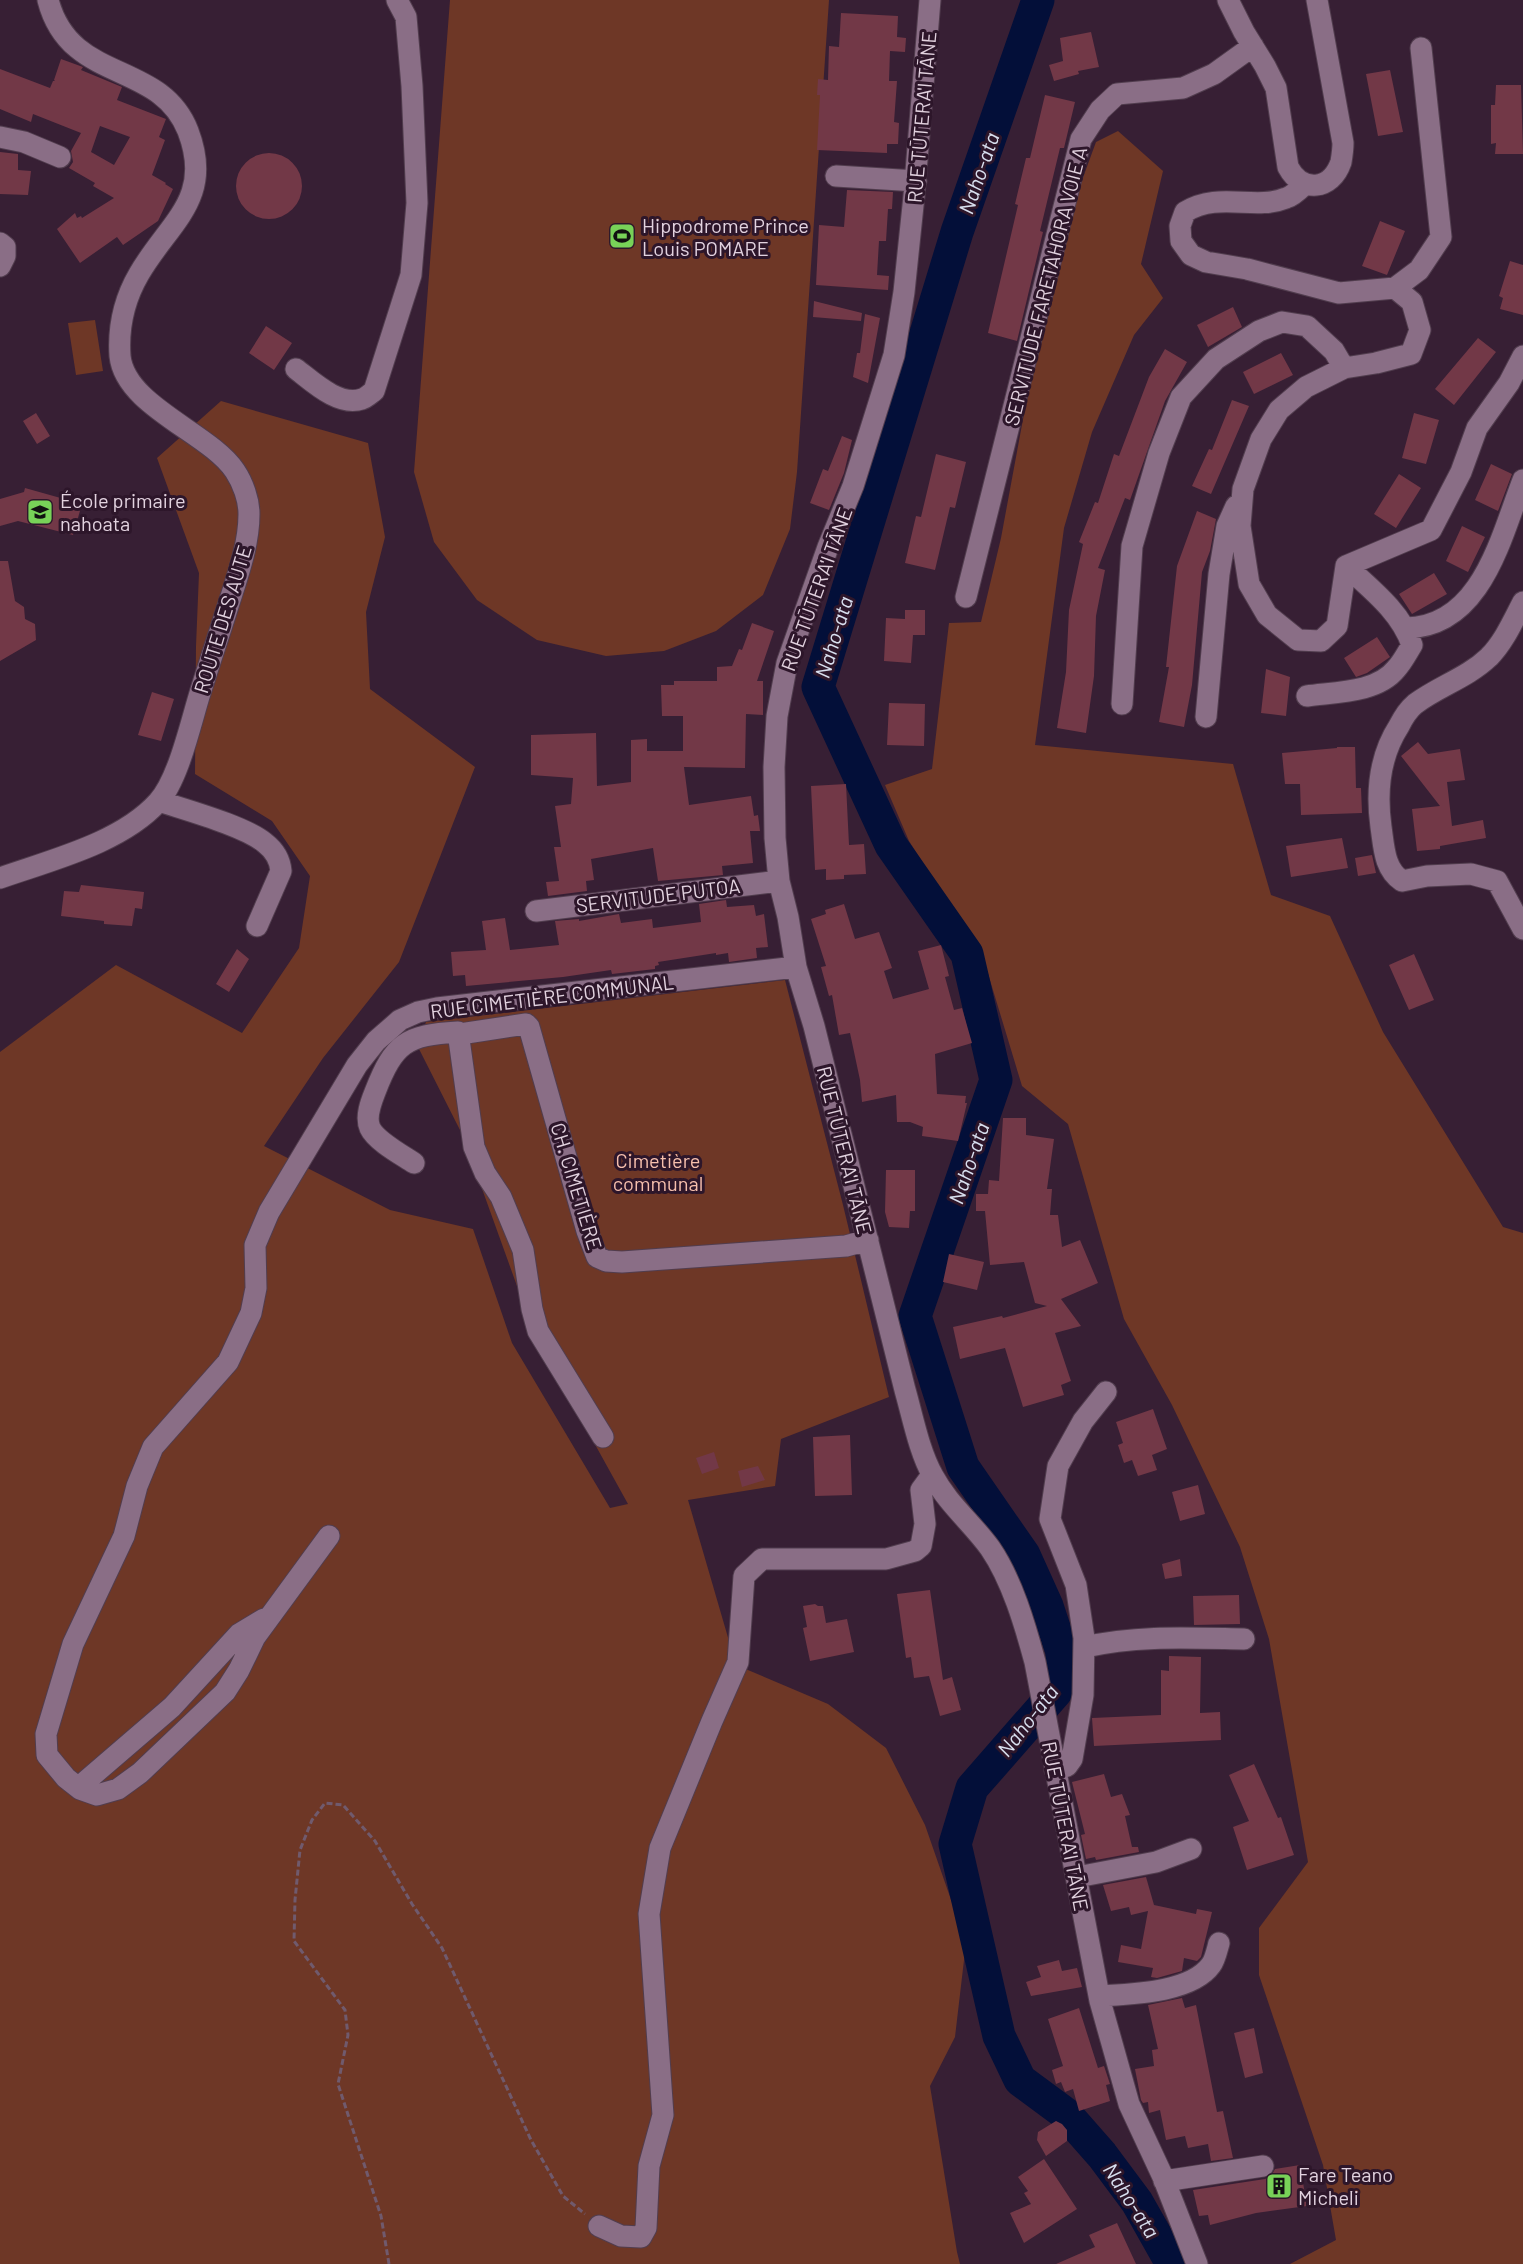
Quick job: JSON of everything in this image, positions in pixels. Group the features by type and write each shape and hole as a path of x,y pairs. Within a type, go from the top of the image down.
{"street":[{"name":"ROUTE DES AUTE","path":"0,878 99,842 132,824 159,801 170,784 179,759 234,588 245,546 249,512 244,490 234,470 217,452 174,423 140,392 123,367 120,357 122,322 129,293 150,256 181,218 195,185 194,149 187,129 177,110 155,88 98,63 81,51 55,21 48,0"},
{"path":"296,369 326,390 346,400 363,399 374,391 411,275 417,203 413,98 406,17 397,0"},
{"name":"RUE TŪTERA'I TĀNE","path":"930,0 904,292 894,356 853,486 828,547 787,663 777,717 774,741 775,838 779,881 788,917 796,967 814,1026 905,1389 932,1475 950,1502 990,1548 1021,1612 1035,1662 1099,1996 1129,2104 1164,2181 1197,2264"},
{"path":"1228,0 1275,88 1288,167 1293,177 1305,184 1316,185 1326,183 1334,174 1341,162 1343,142 1317,0"},
{"name":"SERVITUDE FARETAHORA VOIE A","path":"966,597 1081,139 1100,110 1117,94 1183,88 1214,74 1253,46"},
{"path":"1305,184 1287,198 1266,202 1208,202 1195,206 1185,212 1180,226 1181,241 1187,252 1206,262 1247,269 1339,293 1395,288 1419,270 1441,237 1421,48"},
{"path":"0,137 24,142 60,157"},
{"path":"836,176 915,181"},
{"path":"0,243 4,247 6,256 0,266"},
{"path":"1206,717 1219,574 1227,526 1261,439 1279,410 1306,387 1344,368 1411,354 1420,330 1412,302 1395,288"},
{"path":"1122,704 1132,546 1159,453 1181,397 1216,359 1259,331 1282,322 1307,326 1334,351 1344,368"},
{"path":"1346,566 1431,530 1461,472 1478,428 1509,383 1523,356"},
{"path":"1406,628 1419,628 1448,617 1468,600 1488,571 1523,480"},
{"path":"1243,489 1240,526 1249,584 1267,615 1298,640 1321,641 1337,626 1346,566"},
{"path":"1307,696 1355,689 1383,681 1396,670 1412,645 1406,628 1385,603 1346,566"},
{"path":"1523,602 1504,637 1490,656 1469,673 1414,705 1402,720 1383,757 1378,805 1385,853 1389,869 1395,877 1402,881 1426,876 1471,874 1497,881 1523,928"},
{"path":"159,801 221,822 260,839 268,845 280,862 281,871 257,926"},
{"name":"SERVITUDE PUTOA","path":"536,911 779,881"},
{"name":"RUE CIMETIÈRE COMMUNAL","path":"80,1789 66,1778 47,1755 46,1734 73,1644 124,1536 137,1486 153,1447 228,1362 254,1305 257,1271 255,1245 259,1233 269,1212 357,1065 393,1025 409,1015 427,1009 796,967"},
{"name":"CH. CIMETIÈRE","path":"414,1163 378,1138 370,1127 369,1106 387,1064 398,1048 413,1039 436,1033 459,1034 526,1024 529,1027 587,1231 597,1257 606,1261 622,1262 846,1246 868,1240"},
{"path":"459,1034 468,1118 474,1147 485,1173 501,1197 523,1250 532,1309 538,1331 603,1437"},
{"path":"1055,1770 1067,1766 1072,1759 1083,1695 1085,1647 1076,1585 1050,1519 1058,1466 1083,1421 1106,1392"},
{"path":"599,2226 621,2236 641,2236 646,2228 649,2166 663,2115 649,1914 660,1848 738,1662 744,1576 762,1559 886,1559 915,1551 921,1546 925,1524 921,1490 932,1475"},
{"path":"270,1616 255,1622 239,1634 148,1730 86,1781 80,1789 98,1795 118,1789 140,1773 225,1692 239,1670 255,1636 270,1616 329,1536"},
{"path":"1085,1647 1115,1640 1149,1638 1244,1639"},
{"path":"1077,1877 1156,1862 1191,1849"},
{"path":"1099,1996 1132,1994 1177,1986 1199,1977 1211,1965 1219,1943"},
{"path":"1164,2181 1263,2166"}],"path":[{"path":"389,2264 381,2216 338,2084 348,2035 345,2010 294,1941 300,1850 312,1820 325,1803 343,1805 375,1841 412,1904 442,1948 531,2140 563,2196 599,2226"}],"green space":[{"name":"Hippodrome Prince Louis POMARE","path":"450,0 829,0 797,472 790,529 763,595 716,631 664,651 606,656 537,640 477,600 434,542 414,472"},
{"path":"1118,131 1163,171 1141,264 1163,298 1134,335 1092,432 1064,528 1035,745 1233,764 1271,895 1330,916 1383,1032 1503,1227 1523,1233 1523,2264 1290,2264 1336,2240 1323,2165 1259,1975 1259,1928 1308,1862 1269,1639 1240,1547 1172,1405 1124,1319 1068,1124 1022,1086 983,957 909,841 885,785 932,769 949,623 981,622 1001,538 1029,387 1081,183 1096,142"},
{"path":"95,320 103,371 76,375 68,323"},
{"name":"Cimetière communal","path":"221,401 368,443 385,537 366,612 370,689 475,767 399,962 323,1058 264,1146 390,1210 473,1229 512,1343 610,1508 628,1504 535,1336 463,1136 417,1045 426,1022 785,980 843,1205 889,1397 781,1439 775,1486 688,1500 736,1665 828,1704 886,1748 925,1825 966,1943 955,2037 930,2086 960,2264 0,2264 0,1052 116,965 242,1033 299,948 310,876 272,821 195,774 199,573 157,458"}],"building":[{"path":"841,13 898,16 897,37 906,38 905,52 890,51 889,81 897,81 894,122 899,123 898,144 887,144 887,153 817,150 820,95 817,95 818,79 828,80 829,46 839,47"},
{"path":"1091,32 1099,67 1078,71 1079,74 1054,81 1049,65 1063,61 1060,38"},
{"path":"61,59 83,67 81,70 122,87 117,100 166,119 159,137 165,140 152,175 173,189 158,221 123,245 117,237 80,263 57,229 75,213 77,218 81,216 82,218 114,198 93,186 95,183 69,168 73,162 71,151 81,133 33,114 31,122 0,109 0,69 50,88","holes":["100,126 130,137 114,165 91,152"]},
{"path":"1390,70 1403,132 1378,136 1366,74"},
{"path":"1496,85 1521,85 1523,154 1495,154 1496,143 1491,144 1491,105 1495,105"},
{"path":"1045,95 1075,102 1064,148 1060,148 1017,341 988,333 1018,205 1015,204 1026,158 1030,158"},
{"path":"0,152 18,154 18,170 31,171 28,195 0,194"},
{"path":"269,153 282,156 292,163 299,173 302,186 299,199 292,209 282,216 269,219 256,216 246,209 239,199 236,186 239,173 246,163 256,156"},
{"path":"847,190 893,192 892,209 888,209 886,241 879,241 877,275 889,276 888,290 816,285 819,225 844,227"},
{"path":"1380,221 1405,231 1387,275 1362,266"},
{"path":"1510,261 1523,265 1523,315 1500,309 1503,298 1499,296"},
{"path":"814,301 862,313 861,321 813,317"},
{"path":"1233,307 1242,327 1208,347 1197,325"},
{"path":"865,314 880,318 868,383 853,377 857,353 860,353"},
{"path":"266,326 292,343 274,370 249,353"},
{"path":"1478,338 1496,352 1454,405 1435,389"},
{"path":"1165,349 1187,362 1165,401 1130,500 1125,498 1098,568 1105,570 1096,616 1094,676 1086,733 1057,728 1066,672 1069,610 1083,544 1079,542 1095,502 1098,503 1114,454 1119,456 1149,377"},
{"path":"1281,353 1293,375 1254,394 1243,372"},
{"path":"1232,400 1249,406 1211,494 1192,486 1209,449 1212,450"},
{"path":"36,413 50,436 37,444 23,421"},
{"path":"1414,413 1439,420 1426,464 1402,458"},
{"path":"842,436 852,440 844,473 829,510 810,503 823,469 828,471"},
{"path":"936,454 966,462 955,508 950,507 935,570 905,563 916,516 921,517"},
{"path":"1491,464 1512,474 1498,511 1475,500"},
{"path":"1399,474 1421,488 1396,528 1374,514"},
{"name":"École primaire nahoata","path":"25,488 82,504 73,535 18,521 0,526 0,499 24,492"},
{"path":"1197,511 1216,519 1210,551 1202,572 1192,685 1184,727 1159,722 1169,667 1166,667 1177,566"},
{"path":"1462,526 1485,537 1468,572 1446,561"},
{"path":"0,561 8,561 15,601 24,607 25,619 35,624 36,640 0,661"},
{"path":"1434,573 1447,594 1412,614 1399,594"},
{"path":"905,610 925,610 925,635 913,635 911,663 884,661 886,618 905,619"},
{"path":"752,623 774,631 757,681 763,681 763,715 746,714 745,768 684,767 689,805 751,796 754,816 758,815 760,831 750,831 753,863 722,866 723,875 658,881 653,848 591,859 594,880 586,881 587,891 548,896 546,882 559,881 554,847 561,847 555,806 571,804 573,778 531,775 531,735 596,733 597,786 631,782 631,740 647,739 647,751 683,751 683,716 662,716 661,685 674,685 674,681 717,681 717,667 732,666 739,649 742,650"},
{"path":"1377,637 1390,657 1367,673 1356,677 1344,658"},
{"path":"1266,669 1290,677 1286,716 1261,713"},
{"path":"152,692 174,699 161,741 138,735"},
{"path":"889,703 925,704 924,746 887,745"},
{"path":"1418,742 1428,754 1460,749 1465,780 1447,782 1452,826 1483,820 1486,838 1440,846 1440,849 1417,851 1412,809 1440,806 1401,756"},
{"path":"1355,747 1356,788 1361,788 1362,813 1301,815 1300,784 1285,784 1282,753"},
{"path":"846,784 849,845 864,844 866,874 844,875 844,879 826,880 826,869 815,870 811,786"},
{"path":"1342,838 1348,868 1291,877 1286,846"},
{"path":"1372,855 1376,873 1358,876 1355,858"},
{"path":"81,885 144,892 142,909 135,908 132,926 104,924 104,921 61,916 64,891 79,892"},
{"path":"726,900 727,907 754,905 756,916 764,914 768,947 756,948 757,958 729,962 728,953 716,955 716,953 658,962 659,965 655,966 655,969 612,974 611,970 466,986 465,975 453,976 451,952 486,950 482,921 505,918 510,950 559,945 555,921 579,919 579,921 619,914 621,923 652,919 653,928 701,922 699,904"},
{"path":"844,904 855,939 879,932 892,968 884,971 893,999 929,989 918,951 941,945 949,976 945,977 954,1010 962,1008 972,1043 935,1054 937,1094 966,1096 965,1103 967,1103 958,1141 922,1136 923,1127 910,1122 897,1122 896,1095 862,1102 850,1033 839,1035 832,995 829,996 821,967 826,966 811,919 826,914 825,910"},
{"path":"237,949 249,959 229,992 216,984"},
{"path":"1414,954 1434,1000 1409,1010 1389,965"},
{"path":"1003,1118 1026,1118 1026,1135 1054,1139 1047,1189 1052,1189 1050,1215 1058,1215 1062,1247 1080,1240 1098,1283 1061,1299 1081,1326 1055,1333 1071,1381 1061,1385 1064,1395 1023,1407 1005,1348 960,1359 953,1327 1002,1316 1003,1318 1047,1306 1035,1303 1024,1262 990,1265 985,1211 976,1211 976,1194 988,1194 989,1180 999,1181"},
{"path":"886,1170 915,1170 915,1211 910,1211 909,1228 889,1227 885,1212"},
{"path":"949,1254 984,1262 977,1290 943,1282"},
{"path":"1153,1409 1167,1449 1152,1455 1157,1470 1138,1476 1132,1460 1124,1463 1118,1445 1123,1443 1116,1422"},
{"path":"850,1435 852,1495 815,1496 813,1437"},
{"path":"714,1452 719,1468 702,1474 696,1458"},
{"path":"758,1466 765,1480 742,1487 738,1471"},
{"path":"1198,1485 1205,1514 1180,1521 1172,1492"},
{"path":"1180,1559 1182,1576 1165,1579 1162,1564"},
{"path":"930,1590 943,1680 952,1677 961,1710 940,1716 929,1676 914,1678 911,1657 906,1658 897,1594"},
{"path":"1239,1595 1240,1624 1194,1625 1193,1596"},
{"path":"815,1604 823,1606 826,1623 847,1619 854,1652 810,1661 803,1628 807,1627 803,1606"},
{"path":"1169,1656 1201,1657 1200,1713 1220,1712 1221,1740 1094,1746 1092,1718 1161,1715 1161,1670 1169,1671"},
{"path":"1254,1764 1278,1818 1281,1817 1294,1855 1247,1870 1233,1827 1249,1821 1229,1775"},
{"path":"1104,1774 1111,1797 1122,1794 1130,1815 1125,1816 1132,1847 1138,1847 1139,1852 1096,1860 1095,1857 1086,1859 1081,1835 1085,1834 1072,1782"},
{"path":"1146,1877 1154,1905 1196,1914 1197,1909 1212,1912 1201,1957 1197,1961 1184,1958 1182,1971 1157,1978 1151,1977 1153,1968 1118,1962 1121,1945 1141,1949 1148,1911 1131,1915 1129,1907 1111,1911 1103,1885"},
{"path":"1059,1960 1062,1971 1077,1968 1082,1987 1031,1996 1026,1982 1041,1977 1037,1966"},
{"path":"1182,1998 1185,2008 1196,2005 1217,2112 1223,2111 1233,2158 1211,2161 1208,2144 1188,2148 1185,2136 1166,2140 1160,2110 1149,2113 1148,2102 1143,2103 1141,2100 1135,2069 1154,2066 1152,2050 1158,2049 1148,2005"},
{"path":"1079,2008 1098,2068 1104,2066 1110,2084 1106,2085 1110,2101 1079,2111 1073,2089 1065,2092 1061,2082 1056,2084 1052,2070 1063,2066 1048,2019"},
{"path":"1254,2028 1263,2073 1245,2078 1234,2033"},
{"path":"1056,2121 1067,2130 1067,2141 1046,2156 1037,2140 1038,2132"},
{"path":"1044,2159 1077,2209 1024,2243 1010,2213 1031,2204 1024,2193 1028,2191 1018,2177"},
{"path":"1300,2165 1307,2206 1256,2213 1210,2225 1208,2215 1199,2216 1193,2190 1265,2179 1271,2176 1275,2169"},
{"path":"1117,2223 1136,2264 1056,2264 1095,2247 1089,2235"}],"waterway":[{"name":"Naho-ata","path":"1038,0 957,232 818,687 891,845 967,954 996,1080 915,1316 963,1467 1024,1555 1047,1606 1062,1652 1062,1674 1056,1692 972,1788 955,1844 999,2036 1020,2080 1066,2114 1102,2155 1137,2202 1172,2264"}],"place":[{"name":"Hippodrome Prince Louis POMARE","path":"622,236"},
{"name":"École primaire nahoata","path":"40,512"},
{"name":"Fare Teano Micheli","path":"1279,2186"}]}
